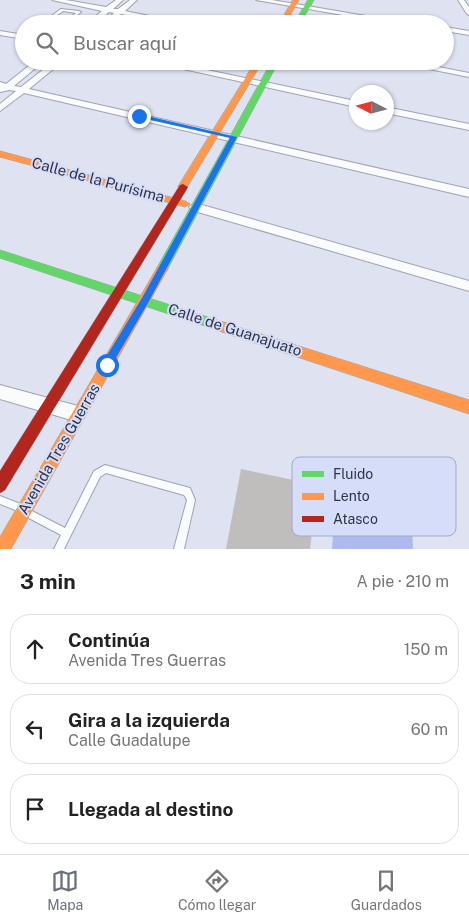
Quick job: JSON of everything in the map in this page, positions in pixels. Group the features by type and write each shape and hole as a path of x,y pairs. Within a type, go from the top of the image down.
{"main road":[{"path":"287,15 294,3"},
{"path":"302,15 308,4"},
{"name":"Avenida Tres Guerras","path":"0,485 48,405 120,293 255,70"},
{"name":"Avenida Tres Guerras","path":"2,549 145,300 272,70"},
{"name":"Calle de la Purísima","path":"0,154 195,207"},
{"name":"Calle de Guanajuato","path":"0,254 469,407"}],"street":[{"path":"55,0 136,15"},
{"path":"101,15 120,0"},
{"path":"116,15 134,0"},
{"path":"259,0 308,4 364,15"},
{"path":"461,0 469,13"},
{"path":"454,30 469,33"},
{"path":"0,33 15,36"},
{"path":"3,88 28,70"},
{"path":"0,108 48,70"},
{"path":"193,70 349,103"},
{"path":"442,70 469,75"},
{"path":"3,88 22,90 216,133 469,193"},
{"path":"394,112 469,127"},
{"path":"195,207 469,286"},
{"path":"0,392 78,414"}],"lane":[{"path":"55,15 62,10 79,12 75,15"},
{"path":"59,549 97,474 105,469 186,491 191,500 179,549"},
{"path":"0,500 24,510 66,533"}],"water":[{"path":"333,536 412,536 413,549 332,549"}],"building":[{"path":"241,469 292,480 292,536 311,536 310,549 226,549"}],"traffic: fast":[{"path":"302,15 311,0"},
{"path":"162,269 271,70"},
{"path":"0,254 223,327"}],"traffic: slow":[{"path":"287,15 296,0"},
{"path":"183,187 254,70"},
{"path":"0,154 185,204"},
{"path":"2,549 162,269"},
{"path":"223,327 469,407"}],"traffic: jam":[{"path":"0,485 183,187"}],"route":[{"path":"107,365 145,300 233,137 139,116"}]}
